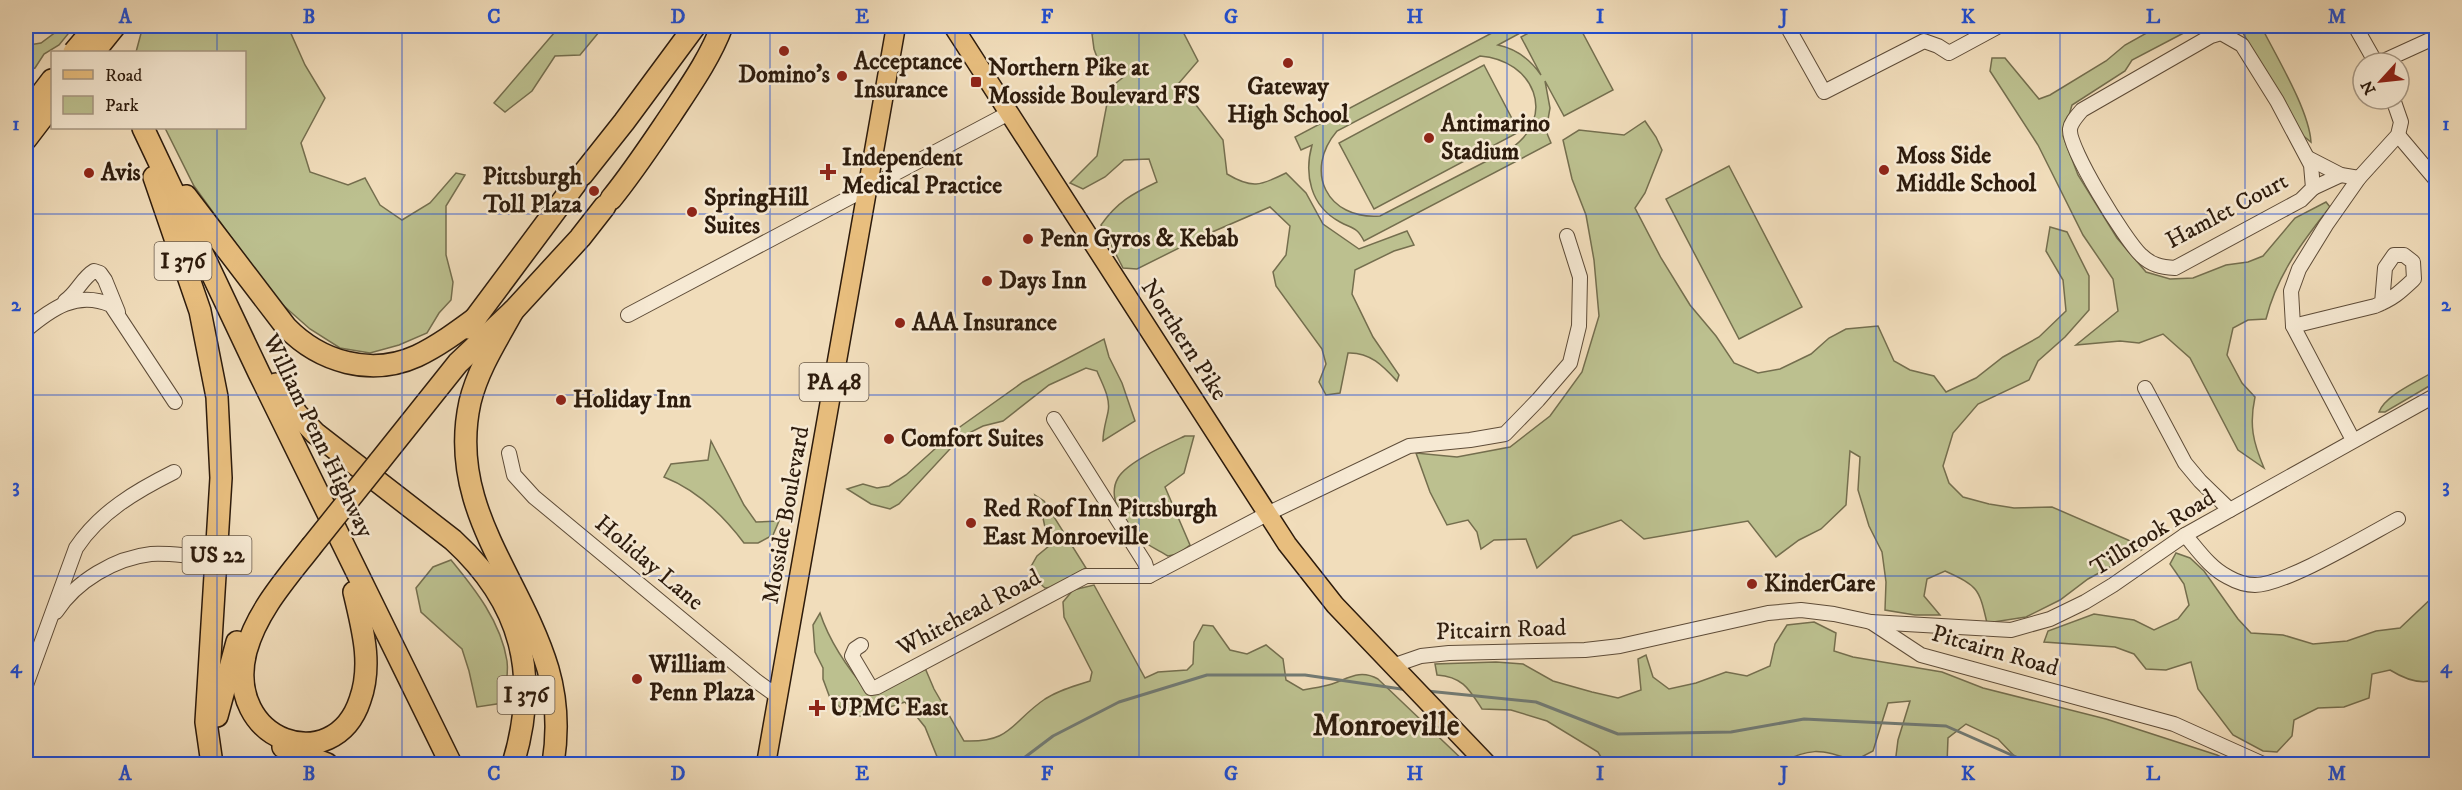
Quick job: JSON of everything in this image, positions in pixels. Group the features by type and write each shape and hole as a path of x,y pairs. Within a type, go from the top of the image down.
{"highway":[{"path":"80,26 93,51"},
{"path":"75,51 95,26 107,51"},
{"path":"95,51 115,26"},
{"path":"220,765 216,729 218,707 242,627 255,601 308,542 375,457 579,179 695,26"},
{"path":"375,457 458,363 513,311 580,238 633,172 694,81 722,26"},
{"path":"26,114 51,81"},
{"path":"26,140 51,106"},
{"name":"William Penn Highway","path":"130,129 435,765"},
{"name":"William Penn Highway","path":"144,129 288,433 451,765"},
{"path":"154,150 280,320 313,350 351,364 371,366 391,364 417,355 476,318"},
{"name":"I 376","path":"154,177 195,294 209,345"},
{"path":"193,231 276,383 297,414 326,442 442,531 472,558 499,594 515,625"},
{"path":"513,311 479,375 470,402 466,428 467,467 477,513 493,551 535,635 548,670 556,719 553,765"},
{"name":"US 22","path":"209,345 217,397 221,460 206,722 212,765"},
{"path":"308,542 265,608 253,631 244,662 243,684 250,710 261,725 276,736 301,743 322,740 341,729 358,706 365,683 366,652 354,592"},
{"path":"493,551 515,625"},
{"name":"I 376","path":"513,765 523,730 526,691 522,650 515,625"},
{"path":"233,654 238,699 251,725 272,743 327,765"}],"main road":[{"name":"Mosside Boulevard","path":"766,765 897,26"},
{"name":"Northern Pike","path":"953,26 1287,544 1335,605 1486,765"}],"street":[{"path":"1787,26 1824,92 1924,41 1949,53 1999,26"},
{"path":"2355,26 2371,51"},
{"name":"Hamlet Court","path":"2313,188 2311,165 2277,101 2242,45 2221,33 2211,36 2082,110 2075,117 2070,128 2070,137 2078,155 2118,226 2140,255 2152,264 2162,267 2175,268 2301,200 2313,188 2341,175"},
{"path":"2405,51 2436,37"},
{"path":"2353,440 2293,326 2291,291 2299,269 2326,225 2360,178 2398,135 2401,122 2397,111"},
{"path":"628,315 1009,113"},
{"path":"2398,135 2436,180"},
{"name":"Hamlet Court","path":"2308,158 2341,175 2360,178"},
{"name":"Whitehead Road","path":"861,645 855,649 852,656 871,688 877,687 1086,576 1149,576 1267,514 1409,446 1505,434 1570,363 1579,327 1580,277 1567,236"},
{"path":"26,330 75,294 88,275 94,271 100,273 105,280 118,314"},
{"path":"59,305 79,300 93,300 111,306 175,402"},
{"path":"2293,326 2382,303"},
{"path":"2145,388 2185,463 2230,510"},
{"name":"Tilbrook Road","path":"1871,622 2011,630 2050,619 2085,602 2185,535 2436,395"},
{"path":"1054,419 1145,563 1149,576"},
{"name":"Holiday Lane","path":"509,453 514,475 534,497 777,696"},
{"path":"26,685 76,548 94,524 127,497 174,472"},
{"path":"2185,535 2216,570 2234,580 2254,585 2269,582 2306,567 2398,519"},
{"path":"41,640 58,608 79,587 110,567 129,559 151,554 194,556"},
{"path":"64,579 68,588 79,587"},
{"name":"Pitcairn Road","path":"1392,666 1421,656 1449,653 1585,650 1620,646 1768,613 1801,610 1871,622 1921,655 2174,724 2263,765"}],"green space":[{"path":"64,26 68,34 59,45 44,54 35,68 26,71 26,39 29,45 41,43"},
{"path":"143,26 289,26 305,65 325,98 301,143 310,172 348,185 365,178 380,205 402,220 430,203 456,173 465,175 446,206 446,255 453,282 451,300 439,313 427,333 399,345 370,353 340,348 310,329 276,299 194,186 166,129 246,129 246,51 136,51"},
{"path":"560,26 604,26 580,55 555,56 532,91 505,112 494,103"},
{"path":"1112,26 1180,26 1198,61 1179,83 1223,140 1227,174 1243,182 1256,184 1286,173 1306,193 1323,224 1359,249 1407,231 1414,245 1394,251 1355,270 1352,294 1373,337 1399,375 1397,381 1369,357 1348,353 1340,393 1326,395 1319,382 1326,364 1322,349 1276,286 1273,272 1286,255 1290,226 1270,207 1203,236 1137,269 1123,268 1101,225 1126,199 1157,182 1149,159 1124,160 1105,177 1083,189 1070,183 1097,156 1110,88 1126,75 1115,62 1101,68 1094,49 1092,34"},
{"path":"1505,26 1521,26 1524,31 1498,45 1522,56 1541,75 1521,37 1542,26 1579,26 1613,90 1564,116 1545,81 1550,108 1546,131 1551,143 1364,241 1357,231 1330,215 1316,198 1309,178 1312,145 1301,150 1295,137","holes":["1480,56 1499,60 1514,68 1526,79 1533,92 1536,107 1533,122 1525,136 1510,149 1380,216 1362,215 1346,210 1334,201 1326,190 1322,177 1322,162 1327,146 1337,131"]},
{"path":"2159,26 2197,26 2132,60 2125,71 2072,105 2063,136 2078,175 2117,238 2146,272 2170,279 2193,278 2226,265 2248,262 2263,256 2295,218 2326,202 2330,207 2300,246 2284,273 2266,319 2248,320 2233,328 2227,355 2242,383 2255,397 2252,416 2253,433 2264,468 2238,450 2190,358 2163,334 2139,343 2120,341 2076,345 2118,311 2113,279 2083,235 2038,145 1990,71 1992,58 2005,58 2039,99 2050,95 2106,61 2125,45"},
{"path":"2244,26 2261,26 2298,99 2309,129 2311,142 2301,134 2243,33"},
{"name":"Antimarino Stadium","path":"1484,65 1519,132 1374,209 1339,143"},
{"path":"1645,121 1662,150 1645,193 1635,208 1661,258 1690,305 1716,336 1734,363 1758,373 1780,369 1811,354 1829,338 1846,329 1878,326 1894,361 1910,370 1934,376 1946,392 1976,378 2003,357 2039,337 2066,311 2063,280 2046,251 2050,227 2067,232 2089,276 2089,310 2065,337 2038,361 2029,380 1978,404 1953,433 1943,466 1949,483 1963,497 2014,508 2052,507 2128,540 2143,549 2088,579 2060,600 2026,617 1987,623 1982,602 1975,589 1945,571 1927,579 1924,596 1940,615 1915,615 1885,610 1886,582 1882,552 1869,526 1858,490 1860,457 1850,451 1846,505 1821,529 1799,540 1776,557 1748,521 1644,539 1621,520 1573,536 1537,568 1526,539 1494,540 1481,549 1477,532 1468,520 1447,525 1430,492 1416,453 1457,457 1510,447 1550,416 1582,372 1599,316 1594,260 1586,215 1572,179 1563,140 1579,130 1624,135"},
{"path":"1729,166 1802,307 1739,339 1666,199"},
{"path":"1104,339 1135,421 1103,441 1109,407 1107,396 1097,371 1086,368 1049,385 1003,421 983,426 961,437 899,504 890,509 871,504 847,489 863,484 877,488 889,486 906,475 957,429 1023,382"},
{"path":"2436,370 2436,382 2385,412 2379,412 2389,399"},
{"path":"1185,436 1194,436 1184,473 1165,487 1190,545 1178,554 1168,556 1143,542 1131,530 1115,501 1115,485 1118,478 1130,466 1148,454"},
{"path":"711,441 744,505 756,522 779,521 773,535 758,543 744,543 708,504 676,482 664,477 671,464 708,460"},
{"path":"1035,495 1044,501 1086,568 1053,587 1045,588 1029,570 1037,556 1049,546"},
{"path":"2176,553 2190,558 2204,571 2238,619 2251,633 2283,635 2313,644 2347,641 2376,631 2400,628 2436,594 2436,679 2418,681 2390,670 2372,674 2369,698 2344,707 2318,708 2294,720 2292,736 2277,752 2263,751 2233,735 2198,689 2191,662 2166,670 2146,669 2134,654 2115,647 2044,642 2048,631 2094,614 2134,620 2154,630 2178,619 2189,605 2184,584 2170,564"},
{"path":"451,560 478,594 499,633 507,661 503,703 477,707 462,649 421,612 416,588 433,567"},
{"path":"1094,585 1145,678 1158,672 1187,670 1193,664 1194,642 1203,625 1213,626 1230,650 1247,654 1266,645 1283,659 1286,680 1303,690 1360,675 1378,679 1467,764 1209,764 1207,761 1196,764 1093,764 1082,757 1072,764 940,764 925,727 905,702 863,716 849,715 830,698 823,679 823,668 815,652 813,625 820,613 841,656 869,693 925,668 934,689 964,741 980,741 1002,735 1045,699 1090,681 1092,672 1064,617 1063,602 1073,590"},
{"path":"1814,622 1836,633 1834,651 1853,657 1942,672 1983,688 2106,719 2217,755 2235,764 2022,764 1998,739 1966,724 1948,738 1947,764 1895,764 1898,740 1910,701 1888,703 1873,751 1854,761 1832,754 1815,752 1798,755 1777,764 1605,764 1598,752 1547,721 1511,710 1482,709 1469,690 1459,681 1437,675 1435,664 1496,662 1523,664 1553,681 1618,698 1641,690 1638,659 1646,655 1653,677 1669,689 1696,683 1726,672 1747,676 1770,666 1775,644 1787,625"}],"waterway":[{"path":"1016,764 1053,736 1119,702 1207,675 1305,675 1408,690"},
{"path":"1427,691 1536,702 1618,734 1731,732 1804,719 1946,726 2032,764"}],"place":[{"name":"Domino's","path":"784,51"},
{"name":"Gateway High School","path":"1288,63"},
{"name":"Acceptance Insurance","path":"842,76"},
{"name":"Northern Pike at Mosside Boulevard FS","path":"976,82"},
{"name":"Antimarino Stadium","path":"1429,138"},
{"name":"Moss Side Middle School","path":"1884,170"},
{"name":"Independent Medical Practice","path":"828,172"},
{"name":"Avis","path":"89,173"},
{"name":"Pittsburgh Toll Plaza","path":"594,191"},
{"name":"SpringHill Suites","path":"692,212"},
{"name":"Penn Gyros & Kebab","path":"1028,239"},
{"name":"Days Inn","path":"987,281"},
{"name":"AAA Insurance","path":"900,323"},
{"name":"Holiday Inn","path":"561,400"},
{"name":"Comfort Suites","path":"889,439"},
{"name":"Red Roof Inn Pittsburgh East Monroeville","path":"971,523"},
{"name":"KinderCare","path":"1752,584"},
{"name":"William Penn Plaza","path":"637,679"},
{"name":"UPMC East","path":"817,708"}],"district":[{"name":"Monroeville","path":"1386,726"}]}
